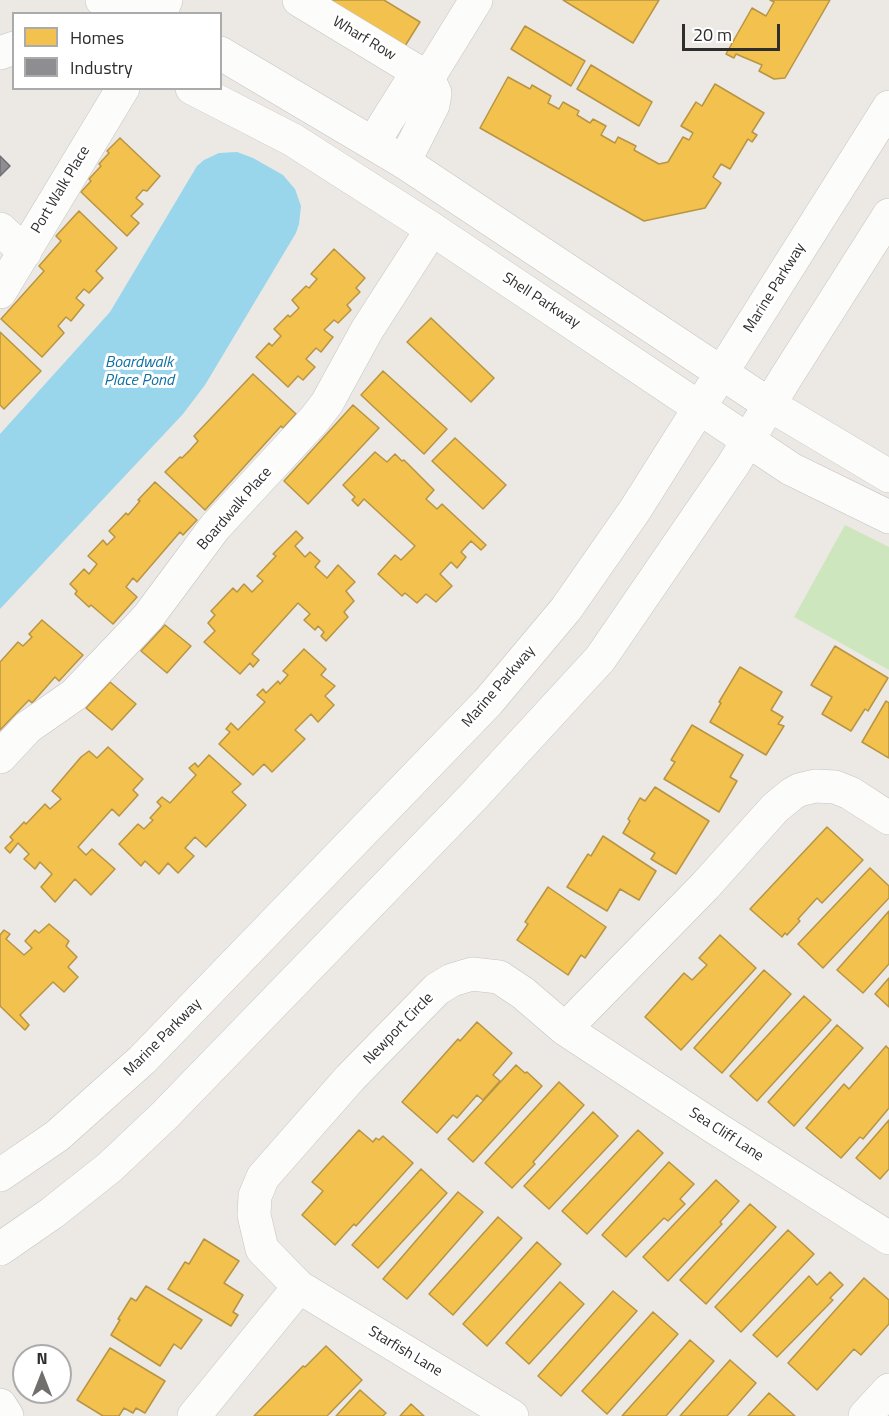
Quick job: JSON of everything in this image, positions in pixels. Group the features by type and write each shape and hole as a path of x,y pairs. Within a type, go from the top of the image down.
{"street":[{"path":"102,0 135,12"},
{"name":"Wharf Row","path":"299,0 423,75"},
{"path":"373,143 476,0"},
{"path":"222,54 404,162 770,405 889,476"},
{"path":"404,162 435,99 432,86 423,75"},
{"name":"Port Walk Place","path":"0,292 122,90"},
{"name":"Shell Parkway","path":"196,90 293,141 432,229 792,469 889,517"},
{"name":"Marine Parkway","path":"0,1175 57,1136 142,1060 488,702 566,609 635,510 889,107"},
{"path":"0,1249 52,1213 110,1167 165,1115 472,798 600,659 748,441 784,379 889,215"},
{"path":"0,229 25,252"},
{"name":"Boardwalk Place","path":"0,758 28,728 74,695 133,633 215,527 314,420 327,403 367,330 432,229"},
{"path":"565,1029 705,886 775,808 792,794 815,786 835,787 850,793 889,818"},
{"name":"Newport Circle","path":"299,1287 262,1249 254,1215 255,1196 262,1177 350,1078 437,989 452,980 472,974 499,977 523,993 565,1029"},
{"name":"Sea Cliff Lane","path":"565,1029 889,1238"},
{"path":"194,1416 299,1287"},
{"name":"Starfish Lane","path":"299,1287 512,1416"},
{"path":"865,1416 889,1390"},
{"path":"0,1405 7,1416"}],"green space":[{"path":"845,525 889,547 889,670 794,617"}],"water":[{"name":"Boardwalk Place Pond","path":"237,152 283,175 295,189 301,206 296,233 205,385 183,414 0,609 0,434 110,312 197,166 219,153"}],"building: Homes":[{"path":"332,0 384,0 420,22 405,46 331,2"},
{"path":"563,0 659,0 633,43"},
{"path":"770,0 830,0 785,78 774,79 759,71 762,65 736,54 734,58 726,54 752,8 766,16 774,2"},
{"path":"525,26 585,61 571,86 511,49"},
{"path":"591,65 652,102 639,126 577,89"},
{"path":"508,77 530,89 532,85 551,96 548,103 559,109 563,102 579,111 577,115 590,123 593,119 606,126 601,135 615,143 618,137 636,146 634,150 659,164 668,162 683,137 689,140 693,133 681,126 696,102 702,106 715,84 764,113 752,132 757,135 752,142 748,139 730,169 721,164 713,177 721,183 705,208 644,221 480,128"},
{"path":"120,138 160,176 147,191 143,190 136,198 143,204 131,216 139,223 127,236 81,192 101,166 99,164 109,153 107,151"},
{"path":"79,211 117,248 96,271 103,278 89,293 84,289 76,298 84,305 71,321 66,317 58,326 64,333 42,357 1,319 44,271 39,266 61,241 56,236"},
{"path":"334,249 365,278 356,288 360,292 347,305 351,310 338,323 334,320 324,330 333,337 321,352 316,348 306,359 315,367 303,380 298,376 288,387 256,357 269,343 272,346 281,336 274,329 299,308 292,300 317,279 311,274"},
{"path":"431,318 494,378 471,402 407,342"},
{"path":"0,332 41,371 4,409 0,405"},
{"path":"383,371 447,429 424,454 361,395"},
{"path":"253,374 296,414 283,428 281,426 205,510 165,472 190,450 198,441 194,436"},
{"path":"353,405 379,428 308,504 284,481"},
{"path":"455,438 506,485 483,509 432,461"},
{"path":"375,452 387,462 395,454 402,461 404,460 434,490 426,499 437,509 442,504 486,545 481,550 471,541 461,552 466,557 457,568 451,562 440,574 452,586 436,602 426,594 417,603 405,593 402,596 378,574 395,555 401,560 415,546 364,499 358,506 352,500 355,497 343,485"},
{"path":"155,482 197,520 183,535 180,532 137,582 133,578 126,587 137,597 113,624 75,594 77,591 70,584 84,569 89,574 97,564 88,556 103,540 107,545 115,537 109,531 126,513 128,515"},
{"path":"296,531 303,538 295,546 305,557 310,552 320,561 315,567 327,578 338,565 355,582 346,591 354,601 344,612 348,617 326,641 321,636 324,632 318,626 315,630 304,620 310,614 298,603 252,654 259,660 253,667 250,663 240,674 204,642 215,631 208,623 215,615 211,611 233,588 237,592 244,584 252,592 263,581 257,576 276,556 273,554"},
{"path":"42,620 83,655 59,681 55,677 32,703 29,700 0,730 0,662 18,642 23,646 32,637 29,634"},
{"path":"165,625 191,646 167,673 141,651"},
{"path":"835,646 888,678 868,711 865,709 851,731 822,714 832,697 811,685"},
{"path":"304,649 326,669 321,675 335,686 325,696 334,705 318,722 311,714 295,730 305,739 272,772 264,764 253,775 219,744 230,732 226,729 231,723 238,730 265,702 257,695 263,689 266,693 278,681 280,684 288,675 283,671"},
{"path":"740,667 782,692 771,710 783,717 778,724 784,726 766,755 710,722"},
{"path":"110,682 136,704 112,730 86,708"},
{"path":"886,701 889,703 889,758 862,742"},
{"path":"692,725 743,755 730,777 737,781 719,812 664,779 675,762 671,760"},
{"path":"108,747 143,779 133,790 138,795 119,816 112,809 78,847 86,855 92,849 115,869 91,895 75,879 55,902 41,887 52,874 40,862 35,869 24,859 29,854 18,843 10,853 5,848 13,840 10,837 24,822 26,824 45,804 50,809 61,799 52,791 81,757 89,751 97,758"},
{"path":"209,755 241,784 232,792 246,805 206,847 195,837 185,848 194,856 178,873 168,863 159,874 145,861 141,866 119,844 138,824 144,829 153,820 150,818 161,806 157,802 162,797 170,803 196,775 189,768 195,763 198,767"},
{"path":"655,787 709,821 676,874 651,859 655,853 623,833 640,798 645,801"},
{"path":"827,827 863,860 822,903 817,898 798,919 800,921 787,935 785,933 782,937 750,909"},
{"path":"603,836 656,871 639,900 620,889 607,911 567,887 588,854 591,856"},
{"path":"870,868 889,886 889,898 823,968 798,944"},
{"path":"548,887 606,927 585,958 581,955 568,975 517,940 528,924 525,922"},
{"path":"889,911 889,964 863,993 837,970"},
{"path":"49,924 69,941 66,946 77,957 68,967 78,977 64,992 53,982 20,1015 29,1025 25,1030 0,1006 0,935 4,930 10,934 6,939 24,955 32,948 25,941 35,930 39,933"},
{"path":"720,935 756,968 681,1050 645,1017 684,973 692,980 707,965 699,958"},
{"path":"764,970 791,994 722,1073 694,1048"},
{"path":"889,978 889,1007 875,994"},
{"path":"804,996 831,1020 757,1101 730,1076"},
{"path":"477,1022 512,1053 493,1075 500,1081 483,1100 477,1095 457,1118 453,1115 437,1133 402,1102 458,1039 460,1041"},
{"path":"837,1025 863,1048 794,1126 768,1102"},
{"path":"886,1046 889,1049 889,1108 863,1139 860,1137 841,1158 806,1128 844,1084 849,1089"},
{"path":"516,1065 542,1086 473,1162 448,1139"},
{"path":"559,1082 584,1105 512,1188 485,1163"},
{"path":"593,1112 618,1136 549,1209 524,1186"},
{"path":"889,1120 889,1169 880,1179 856,1158"},
{"path":"359,1130 373,1142 376,1138 379,1140 383,1136 413,1163 356,1226 354,1224 335,1245 302,1215 323,1191 312,1182"},
{"path":"638,1130 663,1153 587,1234 562,1211"},
{"path":"669,1162 694,1184 680,1199 685,1204 668,1221 664,1218 626,1257 602,1235"},
{"path":"421,1169 447,1193 378,1268 352,1245"},
{"path":"716,1180 739,1201 720,1222 722,1224 668,1281 643,1257"},
{"path":"458,1192 483,1212 407,1299 383,1279"},
{"path":"750,1204 776,1227 706,1304 680,1280"},
{"path":"498,1217 522,1238 453,1315 429,1294"},
{"path":"788,1230 814,1254 741,1332 715,1307"},
{"path":"204,1239 239,1261 224,1283 243,1295 233,1312 238,1315 231,1326 168,1289 185,1262 189,1264"},
{"path":"537,1242 561,1264 487,1346 463,1324"},
{"path":"830,1272 843,1285 830,1298 833,1300 777,1357 753,1335 809,1276 817,1285"},
{"path":"864,1278 889,1300 889,1324 861,1355 854,1349 817,1390 788,1363"},
{"path":"560,1282 584,1304 529,1364 506,1343"},
{"path":"146,1286 202,1320 181,1349 174,1344 160,1366 111,1335 131,1298 136,1301"},
{"path":"613,1291 637,1311 561,1396 538,1376"},
{"path":"653,1312 678,1334 607,1414 582,1391"},
{"path":"690,1340 714,1361 666,1416 622,1416"},
{"path":"326,1346 362,1380 327,1416 254,1416 303,1366 305,1367"},
{"path":"110,1348 165,1381 145,1413 136,1408 133,1413 124,1408 119,1416 103,1416 77,1400"},
{"path":"730,1360 756,1383 727,1416 680,1416"},
{"path":"360,1390 386,1413 383,1416 336,1416"},
{"path":"769,1393 795,1416 748,1416"},
{"path":"411,1404 424,1416 400,1416"}],"building: Industry":[{"path":"0,156 10,166 0,176"}]}
